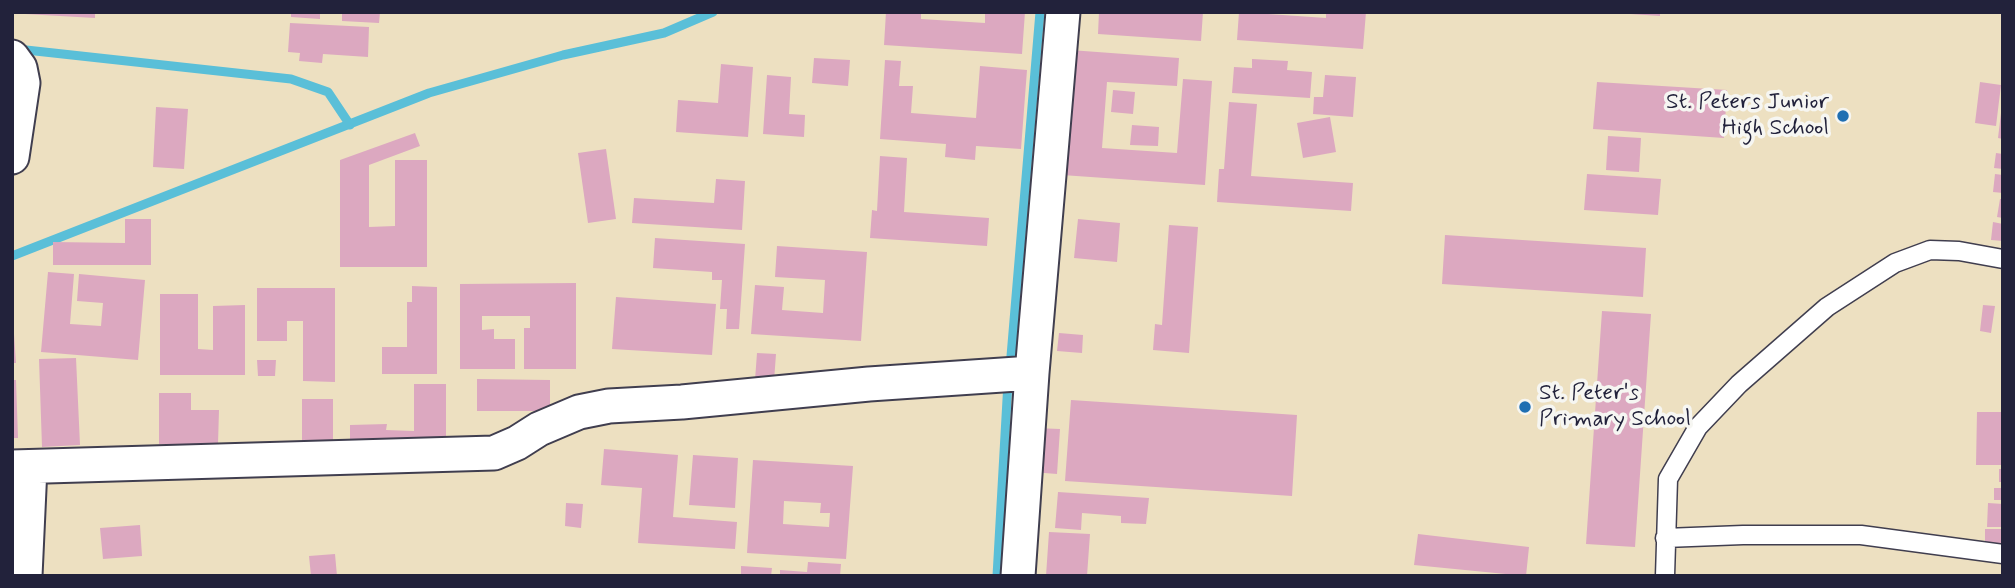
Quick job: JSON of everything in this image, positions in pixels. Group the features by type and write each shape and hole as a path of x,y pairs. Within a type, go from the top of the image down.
{"street":[{"path":"1018,576 1032,373 1063,12"},
{"path":"12,57 20,68 23,83 12,158"},
{"path":"25,576 21,467 494,453 579,412 609,405 682,402 869,384 1032,373"}],"lane":[{"path":"1665,576 1668,479 1698,427 1739,384 1827,307 1895,263 1930,250 1959,251 2003,259"},
{"path":"1665,538 1861,535 2003,554"}],"building":[{"path":"95,12 95,18 25,14"},
{"path":"291,12 320,12 320,19 291,17"},
{"path":"342,12 380,12 379,23 342,21"},
{"path":"886,12 921,12 921,19 985,23 985,12 1025,12 1022,54 884,45"},
{"path":"1099,12 1203,12 1201,41 1098,34"},
{"path":"1239,12 1326,18 1326,12 1366,12 1363,49 1237,40"},
{"path":"1660,12 1660,16 1630,14"},
{"path":"290,23 369,27 368,57 323,54 322,63 299,61 300,53 288,52"},
{"path":"1070,50 1179,58 1177,86 1107,82 1102,148 1177,153 1183,79 1212,81 1205,185 1062,175"},
{"path":"814,58 850,60 848,86 812,83"},
{"path":"1252,59 1288,61 1287,70 1312,72 1310,98 1232,93 1234,67 1252,68"},
{"path":"885,60 901,61 899,86 913,86 911,113 976,118 980,66 1027,70 1021,149 976,146 975,160 945,157 946,144 880,139"},
{"path":"721,64 753,67 748,137 676,132 678,100 718,103"},
{"path":"767,75 791,77 789,114 805,115 804,137 763,134"},
{"path":"1325,75 1356,77 1353,117 1313,114 1314,97 1323,97"},
{"path":"1597,82 1727,90 1724,138 1593,129"},
{"path":"1980,82 2001,85 1996,126 1975,123"},
{"path":"1113,90 1135,92 1133,114 1111,112"},
{"path":"1229,102 1257,104 1251,176 1353,183 1351,211 1217,202 1219,169 1224,169"},
{"path":"156,107 188,109 184,169 153,167"},
{"path":"2003,113 2003,139 1998,138"},
{"path":"1330,117 1336,152 1303,158 1297,123"},
{"path":"1132,125 1159,127 1158,146 1130,145"},
{"path":"415,133 420,146 369,165 369,227 395,226 395,160 427,160 427,267 340,267 340,160"},
{"path":"1608,136 1641,138 1639,172 1606,170"},
{"path":"606,149 616,219 588,223 578,153"},
{"path":"1996,153 2003,154 2003,169 1994,168"},
{"path":"880,156 907,158 904,212 989,218 987,246 870,238 872,210 877,211"},
{"path":"1587,174 1661,179 1658,215 1584,210"},
{"path":"1995,174 2003,175 2003,193 1993,192"},
{"path":"716,179 745,181 742,230 632,223 634,198 714,203"},
{"path":"2000,199 2003,199 2003,218 1997,217"},
{"path":"125,219 151,219 151,265 53,265 53,242 125,243"},
{"path":"1078,219 1120,223 1117,262 1074,258"},
{"path":"1993,222 2003,224 2003,241 1991,240"},
{"path":"1169,225 1198,227 1189,353 1153,350 1155,324 1162,325"},
{"path":"1445,235 1646,248 1643,297 1442,284"},
{"path":"655,238 745,244 739,329 726,329 727,309 720,309 722,280 712,280 712,272 653,268"},
{"path":"777,246 867,252 861,341 751,334 755,285 784,287 782,310 823,313 825,280 775,277"},
{"path":"48,272 74,274 70,324 101,326 103,303 77,301 79,274 145,280 138,360 41,352"},
{"path":"576,283 576,369 524,369 524,328 530,328 530,316 482,316 482,330 494,329 494,339 515,339 515,369 460,369 460,284"},
{"path":"412,286 437,287 437,374 382,374 382,347 407,347 407,302 412,302"},
{"path":"257,288 335,288 335,382 303,381 303,321 287,321 287,341 257,341"},
{"path":"160,294 198,294 198,349 213,350 213,306 245,305 245,375 160,375"},
{"path":"616,297 716,304 712,355 612,349"},
{"path":"1983,305 1995,306 1991,333 1980,331"},
{"path":"1602,311 1651,314 1635,547 1586,544"},
{"path":"1059,333 1083,335 1082,353 1057,351"},
{"path":"14,334 16,363 12,363"},
{"path":"757,353 776,354 774,381 755,380"},
{"path":"76,358 80,445 42,447 39,359"},
{"path":"257,360 276,360 275,376 258,376"},
{"path":"477,379 550,380 550,411 477,411"},
{"path":"12,380 16,380 18,438 12,438"},
{"path":"414,384 446,384 446,451 350,451 350,425 387,424 386,430 414,431"},
{"path":"159,393 191,393 191,410 219,410 218,444 159,444"},
{"path":"302,399 333,399 333,453 302,453"},
{"path":"1071,400 1297,415 1292,496 1065,481"},
{"path":"1977,412 2003,412 2003,465 1976,465"},
{"path":"1035,428 1060,429 1057,474 1032,472"},
{"path":"604,449 678,455 673,517 737,522 735,549 638,543 642,488 601,485"},
{"path":"693,455 738,458 735,508 689,505"},
{"path":"753,460 853,466 846,559 747,553","holes":["784,501 821,503 820,513 830,513 829,527 783,524"]},
{"path":"1999,469 2003,469 2003,482 1999,482"},
{"path":"1994,488 2003,488 2003,500 1994,500"},
{"path":"1058,492 1149,498 1146,524 1121,523 1121,516 1082,513 1081,530 1055,528"},
{"path":"566,503 583,504 581,528 565,526"},
{"path":"1988,503 2003,504 2003,527 1987,527"},
{"path":"140,525 142,556 103,559 100,528"},
{"path":"1985,529 2003,529 2003,549 1985,548"},
{"path":"1049,532 1090,534 1087,576 1046,576"},
{"path":"1418,534 1529,547 1526,576 1414,565"},
{"path":"335,554 337,576 311,576 309,556"},
{"path":"808,562 841,564 840,576 780,576 780,570 807,572"},
{"path":"741,566 772,568 771,576 741,576"}],"waterway":[{"path":"12,256 429,93 563,55 664,33 713,12"},
{"path":"1010,368 1040,12"},
{"path":"17,49 291,79 328,92 350,125"},
{"path":"997,576 1008,382"}],"place":[{"name":"St. Peters Junior High School","path":"1843,116"},
{"name":"St. Peter's Primary School","path":"1525,407"}]}
